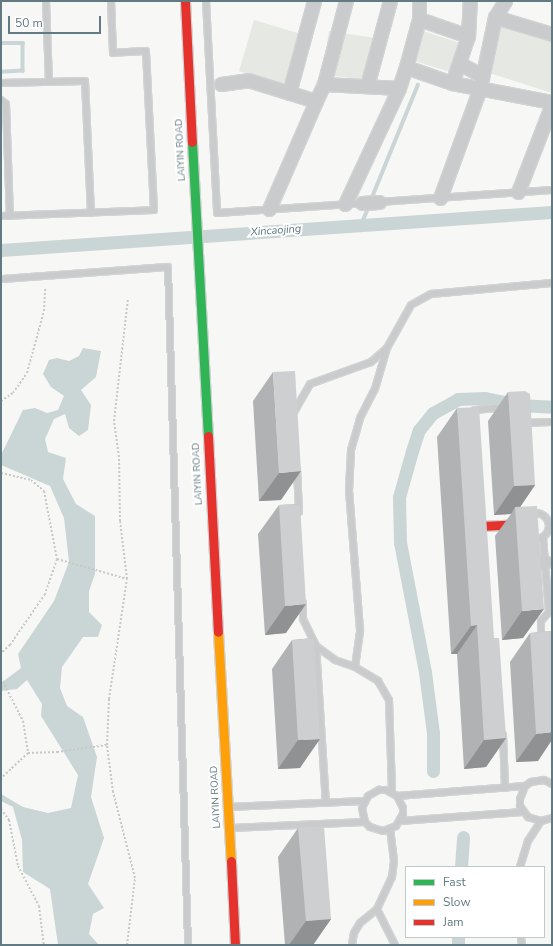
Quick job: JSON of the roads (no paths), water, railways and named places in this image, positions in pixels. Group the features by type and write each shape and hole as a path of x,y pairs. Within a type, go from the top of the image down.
{"street":[{"name":"LAIYIN ROAD","path":"184,1 235,945"},
{"path":"289,93 314,1"},
{"path":"269,209 324,84 346,1"},
{"path":"367,86 390,1"},
{"path":"346,204 399,88 419,19 419,1"},
{"path":"452,83 468,36 470,1"},
{"path":"440,198 481,82 495,17 505,1"},
{"path":"495,17 552,34"},
{"path":"419,19 468,36"},
{"path":"459,63 481,82"},
{"path":"406,68 452,83 481,82 552,103 548,126 518,192"},
{"path":"221,84 248,80 316,101"},
{"path":"324,84 399,88"},
{"path":"481,526 522,524"},
{"path":"528,563 545,562"}],"lane":[{"path":"46,1 49,82"},
{"path":"1,216 154,210 146,51 113,53 111,1"},
{"path":"206,1 216,213 552,190"},
{"path":"1,83 85,81 91,213"},
{"path":"1,100 6,104 10,216"},
{"path":"1,279 168,267 188,945"},
{"path":"356,667 360,630 349,491 351,450 360,418 375,390 387,348 411,305 431,294 552,283"},
{"path":"295,417 294,409 310,384 371,362 387,348"},
{"path":"475,418 475,410 497,408 515,421 552,422"},
{"path":"297,464 299,518"},
{"path":"539,513 546,518 551,526 543,537 535,540 527,539 522,524 527,516 539,513"},
{"path":"542,649 538,619 549,612 543,537"},
{"path":"302,596 303,619 316,646 326,803"},
{"path":"541,637 549,635"},
{"path":"229,828 365,822 376,830 390,830 400,821 403,808 395,794 389,700 378,681 356,667 335,660 316,646"},
{"path":"502,724 505,788"},
{"path":"365,822 362,808 364,801 373,792 386,790 395,794 505,788 525,786 537,780 551,781"},
{"path":"525,786 520,799 523,812 534,821 552,818"},
{"path":"227,807 364,801"},
{"path":"400,821 523,812"},
{"path":"520,866 528,841 541,821"},
{"path":"352,945 354,933 360,923 377,909 392,877 394,860 390,830"},
{"path":"377,909 395,945"}],"waterway":[{"path":"1,43 23,43 23,71 1,72"},
{"path":"371,200 418,85"},
{"path":"361,225 369,206"},
{"name":"Xincaojing","path":"1,250 552,212"},
{"path":"433,771 433,733 425,672 400,542 399,497 412,451 419,430 433,413 458,399 485,398 517,405 552,407"},
{"path":"461,866 463,837"},
{"path":"458,938 458,945"}]}
